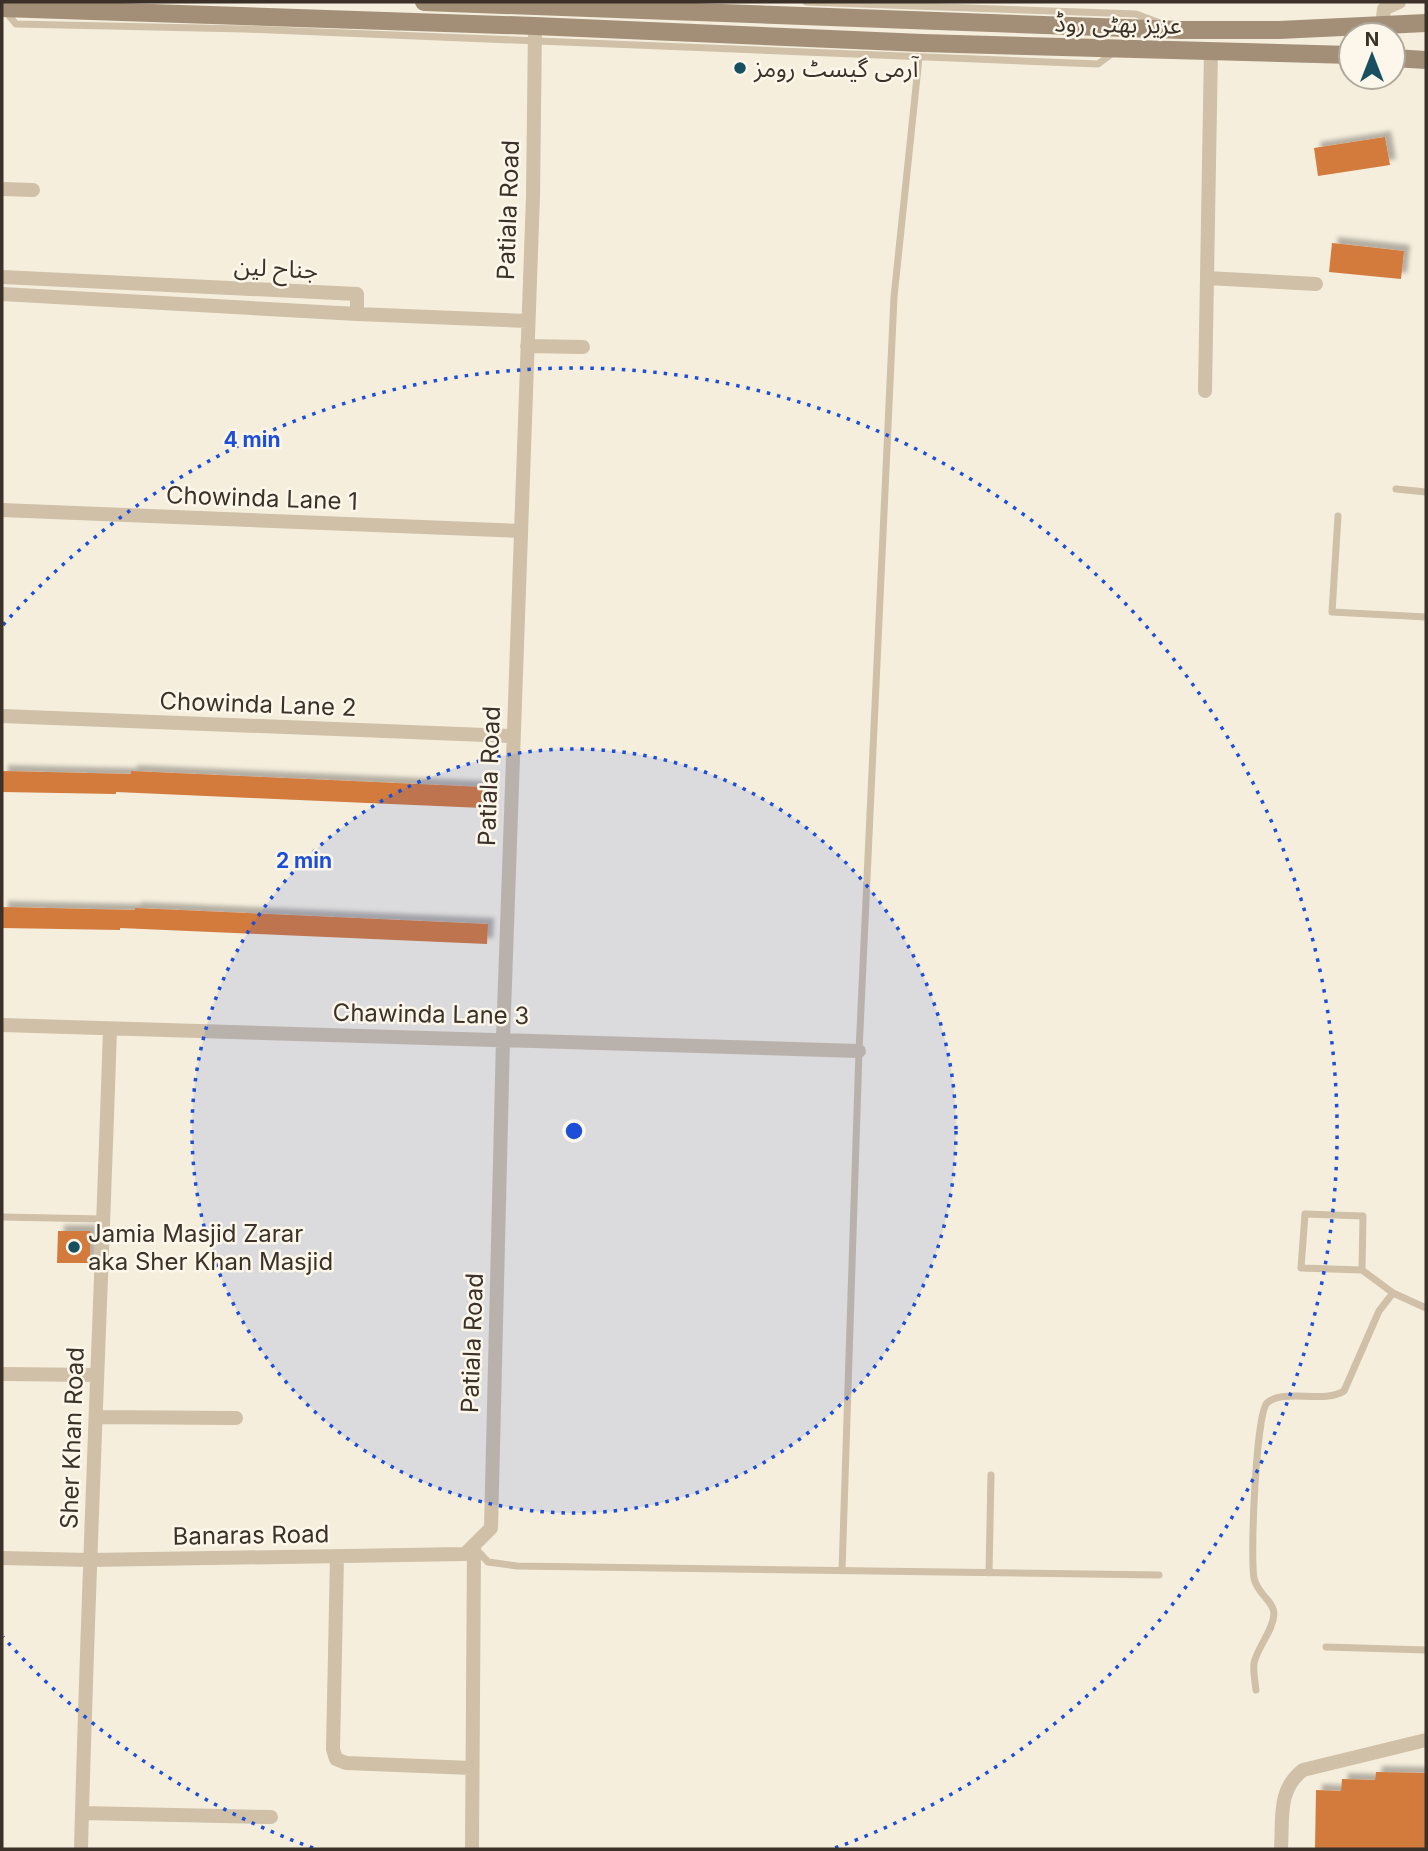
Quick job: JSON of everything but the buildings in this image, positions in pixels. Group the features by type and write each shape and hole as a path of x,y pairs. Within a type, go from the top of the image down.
{"main road":[{"name":"عزیز بھٹی روڈ","path":"424,2 1080,19 1181,30 1337,28"},
{"name":"عزیز بھٹی روڈ","path":"2,8 534,34 1337,54"},
{"name":"عزیز بھٹی روڈ","path":"1407,25 1426,23"},
{"path":"1407,59 1426,60"}],"street":[{"path":"1383,21 1384,9 1399,2"},
{"name":"Patiala Road","path":"474,1546 491,1528 503,1039 533,197 534,34"},
{"path":"1205,391 1211,50"},
{"path":"2,189 33,190"},
{"name":"جناح لین","path":"2,276 357,294 357,314"},
{"path":"1207,278 1317,284"},
{"path":"79,281 79,299"},
{"path":"199,287 199,305"},
{"path":"2,294 528,321"},
{"path":"527,346 583,347"},
{"name":"Chowinda Lane 1","path":"2,510 520,531"},
{"name":"Chowinda Lane 2","path":"2,716 513,736"},
{"name":"Chawinda Lane 3","path":"2,1025 859,1051"},
{"name":"Sher Khan Road","path":"81,1849 110,1029"},
{"path":"2,1374 97,1375"},
{"path":"97,1417 236,1418"},
{"path":"472,1849 474,1546"},
{"name":"Banaras Road","path":"2,1558 90,1560 465,1554 474,1546"},
{"path":"337,1557 333,1749 336,1759 346,1763 472,1768"},
{"path":"1281,1849 1286,1788 1303,1770 1426,1740"},
{"path":"82,1813 271,1817"}],"lane":[{"path":"806,2 924,5 1080,19 1080,2"},
{"path":"534,34 919,58 1098,64 1119,49"},
{"path":"842,1571 859,1051 894,297 919,58"},
{"path":"1396,489 1426,492"},
{"path":"1338,516 1332,612 1426,617"},
{"path":"1362,1269 1363,1216 1305,1214 1301,1268 1362,1269 1393,1293 1426,1308"},
{"path":"2,1217 104,1219"},
{"path":"1256,1690 1254,1665 1274,1615 1273,1605 1259,1592 1254,1578 1259,1432 1263,1408 1270,1400 1335,1396 1344,1391 1374,1321 1393,1293"},
{"path":"989,1573 991,1475"},
{"path":"474,1546 488,1562 517,1566 1158,1575"},
{"path":"1325,1647 1426,1650"}],"place":[{"name":"آرمی گیسٹ رومز","path":"740,68"},
{"name":"Jamia Masjid Zarar aka Sher Khan Masjid","path":"74,1247"}]}
